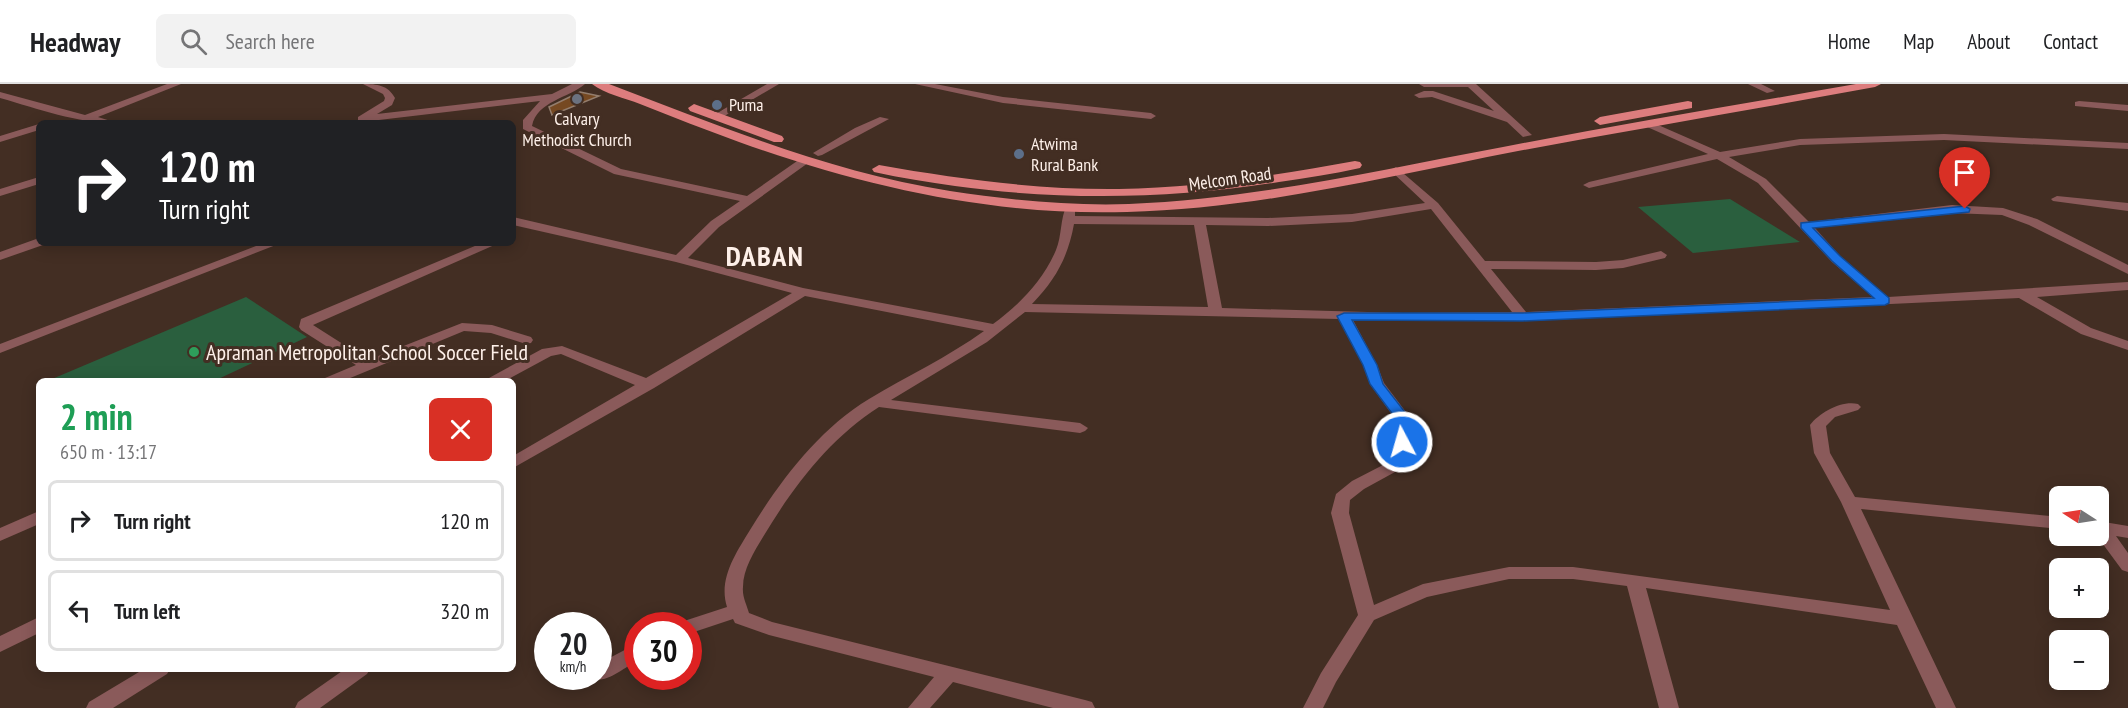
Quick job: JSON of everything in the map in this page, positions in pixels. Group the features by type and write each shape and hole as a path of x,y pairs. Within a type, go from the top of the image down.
{"main road":[{"name":"Melcom Road","path":"598,84 804,161 918,190 1019,203 1127,208 1198,202 1399,160 1649,124 1875,84"},
{"path":"627,84 818,153 874,168 1071,206 1121,193 1204,187 1286,177 1366,163"},
{"path":"1399,160 1814,84"},
{"path":"1770,91 1790,100"},
{"path":"699,122 717,116"}],"street":[{"path":"89,117 176,84"},
{"path":"359,120 388,103 390,98 383,89 368,84"},
{"path":"580,84 553,97 532,113 526,121 527,128 618,172 747,199"},
{"path":"717,116 774,84"},
{"path":"920,84 1022,102 1151,116"},
{"path":"960,92 971,84"},
{"path":"1424,84 1469,84 1527,135"},
{"path":"1753,84 1770,91"},
{"path":"1419,94 1435,93 1454,102 1472,105 1510,120"},
{"path":"0,95 74,116 100,120"},
{"path":"365,120 553,97"},
{"path":"2079,104 2128,108"},
{"path":"61,120 74,116"},
{"path":"818,153 860,129 884,119"},
{"path":"1649,124 1719,155 1762,181 1836,259 1885,301"},
{"path":"0,140 36,128"},
{"path":"1589,185 1719,155 1800,142 1914,138 1989,139 2128,146"},
{"path":"1399,160 1523,317"},
{"path":"679,259 696,241 747,199 804,161"},
{"path":"0,193 36,181"},
{"path":"2057,198 2128,207"},
{"path":"1085,708 770,628 741,618 733,596 736,575 752,541 794,475 838,430 874,402 1024,308 1044,285 1061,259 1071,206 1199,222 1352,218 1434,205"},
{"path":"1804,225 1952,209 2003,212 2033,222 2128,270"},
{"path":"516,222 679,259 728,274 803,292 995,328"},
{"path":"1199,222 1216,312"},
{"path":"516,233 535,225"},
{"path":"0,256 36,243"},
{"path":"0,349 264,246"},
{"path":"366,365 306,327 306,322 486,246"},
{"path":"1482,265 1596,266 1623,264 1661,255"},
{"path":"1024,308 1344,316 1523,317 2024,295 2128,286"},
{"path":"516,462 803,292"},
{"path":"2024,295 2086,331 2128,346"},
{"path":"1344,316 1370,365 1377,384 1401,416 1402,442 1389,468 1358,485 1342,498 1340,513 1342,524 1353,557 1367,615"},
{"path":"337,378 462,327 492,329 526,340"},
{"path":"499,378 547,352 562,350 649,385"},
{"path":"874,402 1080,428"},
{"path":"1853,407 1830,414 1818,425 1822,453 1849,502 1946,708"},
{"path":"1849,502 2049,522"},
{"path":"0,535 36,518"},
{"path":"2109,529 2128,532"},
{"path":"2109,540 2128,566"},
{"path":"1313,708 1328,678 1367,615 1423,591 1509,573 1573,573 1635,580 1905,619"},
{"path":"1635,580 1669,708"},
{"path":"702,622 739,610"},
{"path":"0,645 36,626"},
{"path":"96,708 155,672"},
{"path":"305,708 356,672"},
{"path":"918,708 949,674"}],"green space":[{"path":"1730,199 1800,242 1693,253 1638,207"},
{"name":"Apraman Metropolitan School Soccer Field","path":"246,297 307,337 220,378 54,378"}],"building":[{"name":"Calvary Methodist Church","path":"580,92 599,96 552,115 549,107"}],"place":[{"name":"Calvary Methodist Church","path":"577,99"},
{"name":"Puma","path":"717,105"},
{"name":"Atwima Rural Bank","path":"1019,154"},
{"name":"Apraman Metropolitan School Soccer Field","path":"194,352"}],"district":[{"name":"DABAN","path":"765,256"}],"route":[{"path":"1402,442 1401,416 1377,384 1370,365 1344,316 1523,317 1885,301 1836,259 1804,225 1965,209"}]}
